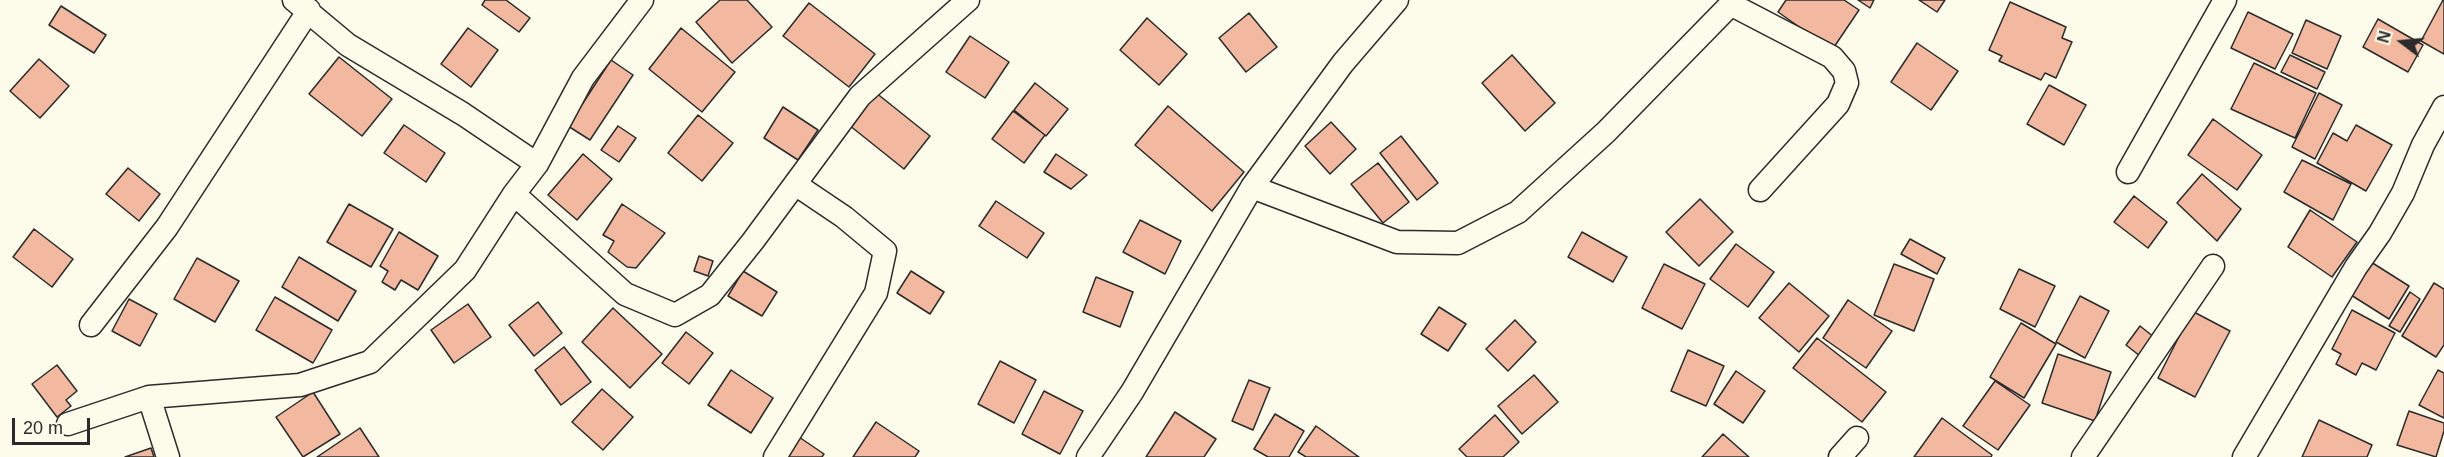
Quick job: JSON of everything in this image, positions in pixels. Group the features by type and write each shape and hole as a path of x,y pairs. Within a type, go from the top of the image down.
{"street":[{"path":"68,424 149,398 300,385 370,362 465,270 514,194 537,164 583,78 642,0"},
{"path":"514,194 625,294 675,315 710,295 753,241 860,96 968,0"},
{"path":"1088,457 1132,392 1252,187 1343,63 1397,0"},
{"path":"2128,172 2225,0"},
{"path":"1252,187 1397,242 1458,243 1518,212 1606,132 1734,3 1832,57 1844,71 1847,82 1838,104 1760,190"},
{"path":"91,325 166,227 301,5 348,45 463,114 537,164"},
{"path":"2244,457 2356,267 2380,233 2403,193 2422,145 2444,107"},
{"path":"775,457 876,293 885,251 844,217 795,184"},
{"path":"2083,457 2212,266"},
{"path":"149,398 168,457"},
{"path":"1840,457 1857,438"}],"building":[{"path":"485,0 506,0 530,18 519,32 482,5"},
{"path":"720,0 747,0 772,27 732,63 696,22"},
{"path":"1786,0 1844,0 1859,10 1832,50 1778,12"},
{"path":"1858,0 1874,0 1870,8"},
{"path":"1919,0 1945,0 1937,12"},
{"path":"2444,0 2444,54 2421,41"},
{"path":"2010,2 2066,27 2062,38 2072,42 2056,78 2045,73 2041,80 1999,61 2002,56 1989,50"},
{"path":"809,3 875,54 849,87 783,36"},
{"path":"61,6 106,35 94,53 49,25"},
{"path":"2248,12 2293,34 2275,69 2231,48"},
{"path":"1249,13 1277,47 1246,72 1219,38"},
{"path":"1147,18 1187,54 1159,85 1120,50"},
{"path":"2378,19 2423,45 2408,72 2363,47"},
{"path":"2306,20 2341,36 2327,69 2292,53"},
{"path":"468,28 498,50 471,87 441,64"},
{"path":"681,28 735,72 702,112 649,69"},
{"path":"970,36 1009,62 985,98 946,72"},
{"path":"1917,43 1958,71 1931,110 1891,82"},
{"path":"1512,55 1555,103 1525,131 1482,83"},
{"path":"2290,55 2325,72 2317,89 2281,72"},
{"path":"339,57 392,99 362,136 309,94"},
{"path":"39,59 69,86 40,118 10,91"},
{"path":"611,60 633,75 590,140 568,126"},
{"path":"2254,63 2316,93 2295,138 2231,109"},
{"path":"1035,83 1068,109 1046,136 1014,110"},
{"path":"2049,85 2086,105 2064,145 2027,124"},
{"path":"875,92 930,136 904,169 849,125"},
{"path":"2319,93 2342,105 2315,159 2292,147"},
{"path":"1168,106 1244,172 1212,211 1135,145"},
{"path":"783,107 818,130 798,160 764,138"},
{"path":"1013,111 1045,135 1024,163 992,139"},
{"path":"698,115 733,143 702,181 668,153"},
{"path":"2213,119 2262,155 2237,190 2188,155"},
{"path":"1331,122 1356,149 1330,174 1305,146"},
{"path":"404,125 445,153 426,182 384,153"},
{"path":"2356,125 2392,145 2366,191 2317,163 2333,133 2347,141"},
{"path":"618,126 636,138 619,162 601,150"},
{"path":"1401,136 1438,183 1417,200 1380,153"},
{"path":"583,154 612,179 577,220 548,195"},
{"path":"1056,154 1087,175 1071,189 1044,172"},
{"path":"2302,160 2351,184 2333,220 2284,192"},
{"path":"1378,163 1409,202 1383,223 1351,184"},
{"path":"128,168 160,194 139,221 106,194"},
{"path":"2202,174 2241,209 2217,241 2177,203"},
{"path":"2134,196 2167,222 2148,248 2114,222"},
{"path":"1700,199 1733,232 1699,266 1666,232"},
{"path":"996,201 1044,233 1027,258 979,226"},
{"path":"349,204 393,229 371,267 327,242"},
{"path":"622,204 665,233 636,268 627,267 608,252 614,241 603,235"},
{"path":"2310,210 2357,242 2332,277 2288,247"},
{"path":"1140,220 1181,241 1165,274 1123,252"},
{"path":"34,229 73,259 52,287 13,257"},
{"path":"399,232 438,256 418,290 401,280 395,290 382,282 388,271 380,266"},
{"path":"1582,232 1627,257 1613,282 1568,257"},
{"path":"1910,239 1945,258 1937,274 1901,254"},
{"path":"1736,244 1774,272 1748,307 1710,279"},
{"path":"699,256 713,261 708,276 694,271"},
{"path":"299,257 356,291 338,321 282,287"},
{"path":"197,258 239,281 215,322 174,299"},
{"path":"2371,262 2409,286 2389,319 2351,295"},
{"path":"1664,264 1705,284 1682,329 1642,308"},
{"path":"1894,264 1934,279 1914,331 1874,315"},
{"path":"2019,269 2055,286 2035,327 2000,309"},
{"path":"743,271 777,292 762,316 728,296"},
{"path":"911,271 944,292 930,314 897,293"},
{"path":"1096,277 1133,292 1120,327 1083,312"},
{"path":"1789,283 1829,316 1799,352 1759,318"},
{"path":"2434,283 2444,289 2444,345 2436,357 2402,336"},
{"path":"2410,292 2420,299 2400,332 2389,326"},
{"path":"2080,296 2109,311 2085,358 2056,342"},
{"path":"275,297 332,330 313,363 256,330"},
{"path":"129,299 157,314 140,346 112,331"},
{"path":"1848,300 1892,331 1866,368 1823,338"},
{"path":"538,302 562,333 534,356 509,325"},
{"path":"468,304 491,337 454,363 431,330"},
{"path":"1439,307 1466,324 1448,351 1421,334"},
{"path":"613,308 662,354 630,388 582,342"},
{"path":"2352,310 2395,333 2376,370 2362,363 2356,375 2336,364 2341,354 2332,349"},
{"path":"2192,311 2230,331 2195,397 2158,378"},
{"path":"1515,320 1536,342 1508,371 1486,349"},
{"path":"2021,323 2056,344 2024,398 1990,377"},
{"path":"2140,326 2159,341 2145,360 2126,345"},
{"path":"686,332 713,353 689,384 662,363"},
{"path":"1817,338 1886,392 1862,422 1793,368"},
{"path":"564,347 591,382 561,405 535,370"},
{"path":"1688,350 1724,366 1706,406 1671,391"},
{"path":"2058,354 2111,372 2095,421 2042,403"},
{"path":"1000,361 1036,380 1014,423 978,404"},
{"path":"57,365 77,391 66,400 71,406 57,417 32,384"},
{"path":"731,370 773,398 751,433 708,405"},
{"path":"2438,370 2444,373 2444,418 2419,405"},
{"path":"1736,371 1765,391 1743,423 1714,404"},
{"path":"1534,375 1558,402 1522,434 1498,406"},
{"path":"1249,380 1270,388 1253,430 1232,421"},
{"path":"1995,381 2030,405 1998,450 1963,426"},
{"path":"602,389 633,417 603,450 572,422"},
{"path":"1044,391 1083,411 1060,454 1022,434"},
{"path":"313,392 340,434 303,457 276,417"},
{"path":"2409,411 2444,423 2444,431 2436,457 2397,445"},
{"path":"1175,412 1216,439 1204,457 1146,457"},
{"path":"1275,414 1304,431 1289,457 1268,457 1254,449"},
{"path":"1495,415 1519,442 1503,457 1467,457 1459,449"},
{"path":"1942,418 1992,455 1991,457 1914,457"},
{"path":"2319,420 2372,445 2367,457 2302,457"},
{"path":"876,422 919,451 915,457 853,457"},
{"path":"1316,426 1359,457 1306,457 1298,452"},
{"path":"360,428 379,457 317,457"},
{"path":"1723,434 1749,457 1702,457"},
{"path":"799,437 824,454 822,457 786,457"},
{"path":"151,448 154,457 125,457"}]}
